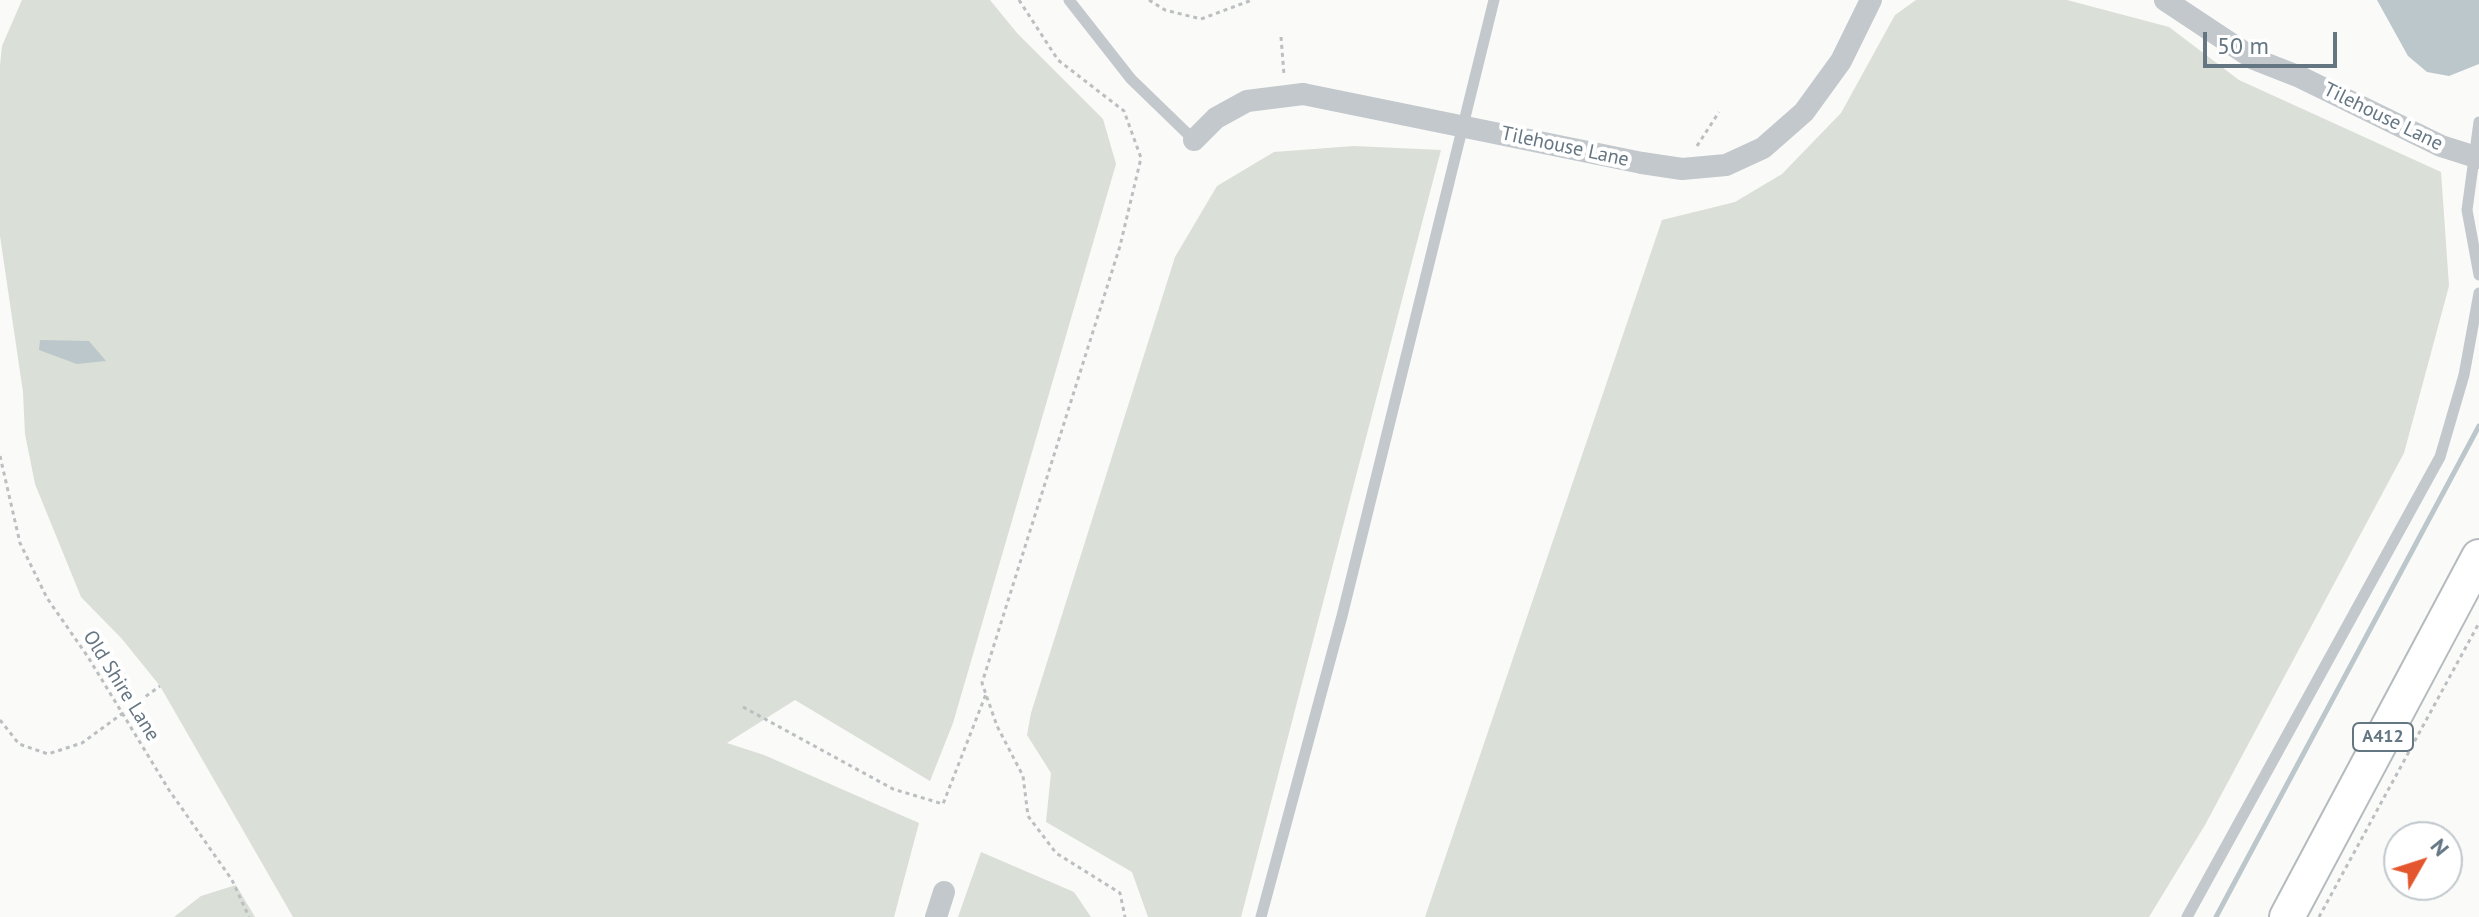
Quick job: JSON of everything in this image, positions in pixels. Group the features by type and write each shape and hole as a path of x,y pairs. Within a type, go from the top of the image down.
{"main road":[{"name":"A412","path":"2287,917 2479,557"}],"street":[{"name":"Tilehouse Lane","path":"1194,140 1216,118 1247,101 1294,94 1642,163 1682,169 1726,165 1746,158 1804,112 1841,61 1871,0"},
{"name":"Tilehouse Lane","path":"2165,0 2254,59 2476,158"},
{"path":"936,917 944,892"}],"lane":[{"path":"1069,0 1131,79 1194,140"},
{"path":"1261,917 1342,616 1494,0"},
{"path":"2479,122 2467,210 2479,275"},
{"path":"2187,917 2440,457 2464,375 2479,293"}],"path":[{"path":"1019,0 1058,60 1124,111 1141,158 1120,246 982,683 997,726 1023,776 1028,816 1056,853 1120,893 1125,917"},
{"path":"1149,0 1165,10 1201,19 1252,0"},
{"path":"1281,37 1294,94"},
{"path":"1682,169 1719,112"},
{"name":"Old Shire Lane","path":"0,456 2,483 20,543 47,598 169,790 232,880 249,917"},
{"path":"2319,917 2479,623"},
{"path":"0,720 19,744 48,754 82,743 160,686"},
{"path":"743,707 893,789 943,804 986,694"}],"shaded area":[{"path":"22,0 990,0 1017,33 1103,119 1116,164 953,723 930,781 795,700 727,743 764,755 919,823 894,917 293,917 160,686 122,639 81,597 35,484 25,434 23,392 0,236 0,65 2,46"},
{"path":"1916,0 2067,0 2169,27 2239,80 2441,172 2449,286 2404,453 2205,825 2149,917 1425,917 1662,220 1735,202 1782,174 1841,113 1895,15"},
{"path":"2377,0 2479,0 2479,64 2449,76 2427,72 2408,56"},
{"path":"1354,146 1441,150 1241,917 1148,917 1132,872 1046,822 1051,773 1027,735 1031,713 1175,257 1217,186 1274,152"},
{"path":"40,340 89,341 106,361 77,364 39,350"},
{"path":"981,852 1074,892 1091,917 958,917"},
{"path":"236,885 255,917 174,917 201,896"}],"waterway":[{"path":"2216,917 2479,426"}]}
